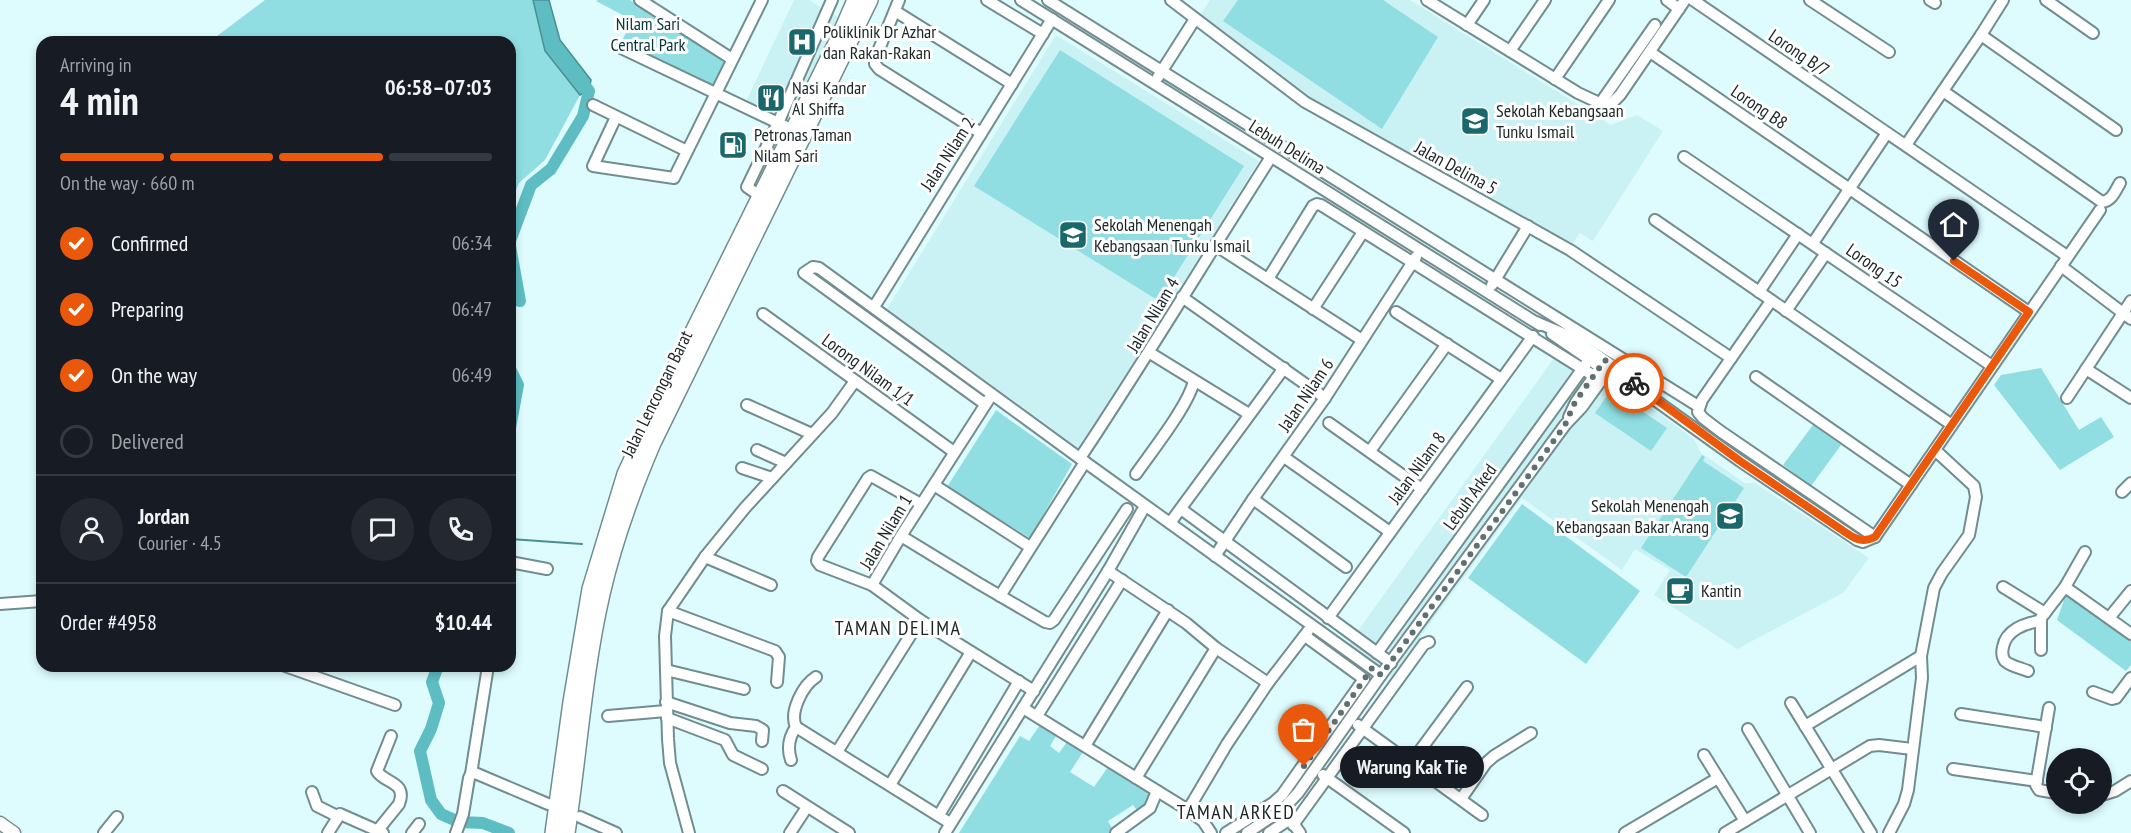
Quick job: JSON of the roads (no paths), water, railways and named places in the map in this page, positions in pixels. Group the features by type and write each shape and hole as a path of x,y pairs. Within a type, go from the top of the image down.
{"highway":[{"name":"Jalan Lencongan Barat","path":"553,833 590,589 625,474 839,38 855,0"},
{"name":"Jalan Lencongan Barat","path":"567,833 601,596 636,483 653,443 870,0"}],"main road":[{"path":"0,823 14,833"}],"street":[{"path":"640,0 732,59"},
{"path":"616,117 593,167 674,178 762,0"},
{"path":"760,196 747,187 832,0"},
{"path":"899,0 875,64 879,69 981,133"},
{"path":"987,0 1043,34"},
{"name":"Lebuh Delima","path":"1021,0 1488,293 1536,322 1569,336 1618,380 1641,390 1747,466 1857,540 1863,542 1875,537"},
{"path":"1048,0 1495,279 1699,411 1875,537 2100,210"},
{"name":"Jalan Delima 5","path":"1171,0 1312,106 1589,261 1731,358"},
{"path":"1427,0 1555,79 1604,106"},
{"path":"1467,25 1484,0"},
{"path":"1510,51 1545,0"},
{"path":"1555,79 1609,0"},
{"path":"1604,106 1620,95 1682,4 1666,0"},
{"name":"Lorong B/7","path":"1693,0 1906,145 2064,261 2127,316"},
{"path":"1810,0 1889,52"},
{"path":"1906,145 2003,0"},
{"path":"2046,0 2093,33"},
{"path":"895,11 1012,84"},
{"name":"Jalan Nilam 2","path":"874,307 1052,19"},
{"path":"1154,83 1195,19"},
{"path":"1604,106 1655,25"},
{"path":"1981,35 2116,130"},
{"path":"621,48 793,130"},
{"name":"Lorong B8","path":"1650,52 2029,312"},
{"path":"1943,91 2102,202 2112,197 2120,183"},
{"path":"593,105 687,152"},
{"path":"1813,243 1887,133"},
{"name":"Jalan Nilam 4","path":"1000,596 1182,297 1271,157"},
{"name":"Lorong 15","path":"1684,157 1992,366"},
{"name":"Lebuh Delima","path":"1268,279 1313,206 1317,204 1533,336 1586,364 1604,368"},
{"path":"1654,220 1952,425"},
{"path":"1488,293 1528,226"},
{"path":"1313,309 1363,232"},
{"path":"1759,292 1798,234"},
{"path":"1215,245 1362,340"},
{"name":"Jalan Nilam 6","path":"1215,555 1326,398 1421,250"},
{"path":"1786,311 1826,253"},
{"path":"985,404 804,273 813,267 819,268 1145,506 1377,671 1364,679 1282,795 1226,833"},
{"path":"1182,297 1326,398"},
{"path":"1699,411 1731,358 1770,301"},
{"path":"2067,398 2127,316 2131,301"},
{"path":"1396,312 1501,380"},
{"name":"Lorong Nilam 1/1","path":"763,314 954,452"},
{"name":"Lebuh Delima","path":"1536,322 1586,364"},
{"name":"Jalan Nilam 8","path":"1328,618 1533,336"},
{"path":"1370,451 1447,344"},
{"path":"1150,353 1249,414"},
{"name":"Lebuh Arked","path":"1377,653 1586,364"},
{"path":"1170,523 1284,368"},
{"name":"Lebuh Arked","path":"1247,833 1282,808 1316,770 1350,720 1377,671 1390,663 1565,425 1575,402 1604,368"},
{"path":"2086,369 2131,398"},
{"path":"1756,377 1911,484"},
{"path":"689,833 670,763 666,710 665,636 668,611 705,557 744,509 832,413 855,381"},
{"path":"1136,474 1184,403 1192,390 1194,381"},
{"name":"Jalan Nilam 1","path":"992,393 921,504 873,585 920,620 1034,691"},
{"path":"747,405 812,434"},
{"path":"1329,423 1422,489"},
{"path":"757,450 786,463"},
{"path":"1889,833 1904,804 1908,789 1923,678 1921,656 1934,588 1969,535 1976,497 1974,486 1935,450"},
{"path":"1284,457 1390,532"},
{"path":"742,468 772,478"},
{"path":"873,585 820,565 817,561 818,557 871,476 921,504"},
{"path":"2122,492 2131,483"},
{"path":"934,485 1030,547"},
{"path":"1253,499 1346,567"},
{"path":"796,727 939,815 948,828 1108,571 1145,506"},
{"path":"902,536 1000,596 1050,623 1127,509"},
{"path":"1181,509 1390,663"},
{"path":"2028,671 2005,661 2002,655 2004,643 2011,632 2018,627 2043,617 2065,587 2085,552"},
{"path":"705,557 771,585"},
{"path":"516,563 547,569"},
{"path":"1108,571 1168,610 1216,648 1268,683"},
{"path":"1037,716 1122,580"},
{"path":"2003,587 2037,610 2043,617 2041,650"},
{"path":"2065,587 2131,634"},
{"path":"2109,618 2131,591"},
{"path":"0,604 36,602"},
{"path":"1085,746 1168,610"},
{"path":"668,611 775,651 779,657 777,682"},
{"path":"837,752 920,620"},
{"path":"1188,810 1227,744 1268,683 1313,625"},
{"path":"1305,636 1364,679"},
{"path":"1269,833 1294,826 1362,728 1424,644 1429,642"},
{"path":"1136,778 1216,648"},
{"path":"890,785 971,652"},
{"path":"1805,726 1921,656"},
{"path":"666,669 744,689"},
{"path":"302,672 395,705"},
{"path":"456,833 463,814 471,774 487,672"},
{"path":"791,760 788,753 789,743 796,727 793,716 807,683 816,677"},
{"path":"2093,692 2112,699 2116,698 2131,678"},
{"path":"939,815 1019,681"},
{"path":"1410,764 1467,687"},
{"path":"1791,703 1871,833"},
{"path":"1023,708 1188,810 1203,821 1211,833"},
{"path":"2046,791 2037,788 2037,782 2049,708"},
{"path":"666,710 725,740 733,755 762,769"},
{"path":"608,716 666,710 756,726 763,730 762,741"},
{"path":"1961,714 2046,728"},
{"path":"1350,720 1482,815"},
{"path":"1748,729 1810,833"},
{"path":"1461,799 1486,763 1531,733"},
{"path":"312,792 317,806 337,816 344,814 380,831 401,799 399,789 394,782 380,776 377,771 391,736"},
{"path":"1725,833 1874,745 1912,749"},
{"path":"1704,755 1745,821"},
{"path":"1953,769 2037,782"},
{"path":"1316,770 1404,833"},
{"path":"471,774 475,773 548,804"},
{"path":"1625,833 1718,778"},
{"path":"2112,792 2131,781"},
{"path":"783,791 849,833"},
{"path":"1116,833 1150,808 1157,791"},
{"path":"790,833 807,807"},
{"path":"1282,808 1294,826"},
{"path":"328,833 337,816"},
{"path":"104,833 117,817"},
{"path":"580,818 616,833"}],"waterway":[{"path":"516,225 531,185 551,169 583,116 589,91 581,80"},
{"path":"516,279 520,301 516,300"},
{"path":"516,381 518,385 516,396"},
{"path":"516,539 582,544"},
{"path":"436,672 432,682 439,703 431,729 420,751 431,800 441,814 459,822 483,823 509,833"}],"place":[{"name":"Poliklinik Dr Azhar dan Rakan-Rakan","path":"802,42"},
{"name":"Nasi Kandar Al Shiffa","path":"771,98"},
{"name":"Sekolah Kebangsaan Tunku Ismail","path":"1475,121"},
{"name":"Petronas Taman Nilam Sari","path":"733,145"},
{"name":"Sekolah Menengah Kebangsaan Tunku Ismail","path":"1073,235"},
{"name":"Sekolah Menengah Kebangsaan Bakar Arang","path":"1730,516"},
{"name":"Kantin","path":"1680,591"},
{"name":"Warung Kak Tie","path":"1304,766"}],"district":[{"name":"TAMAN DELIMA","path":"898,628"},
{"name":"TAMAN ARKED","path":"1236,812"}],"park label":[{"name":"Nilam Sari Central Park","path":"648,34"}]}
